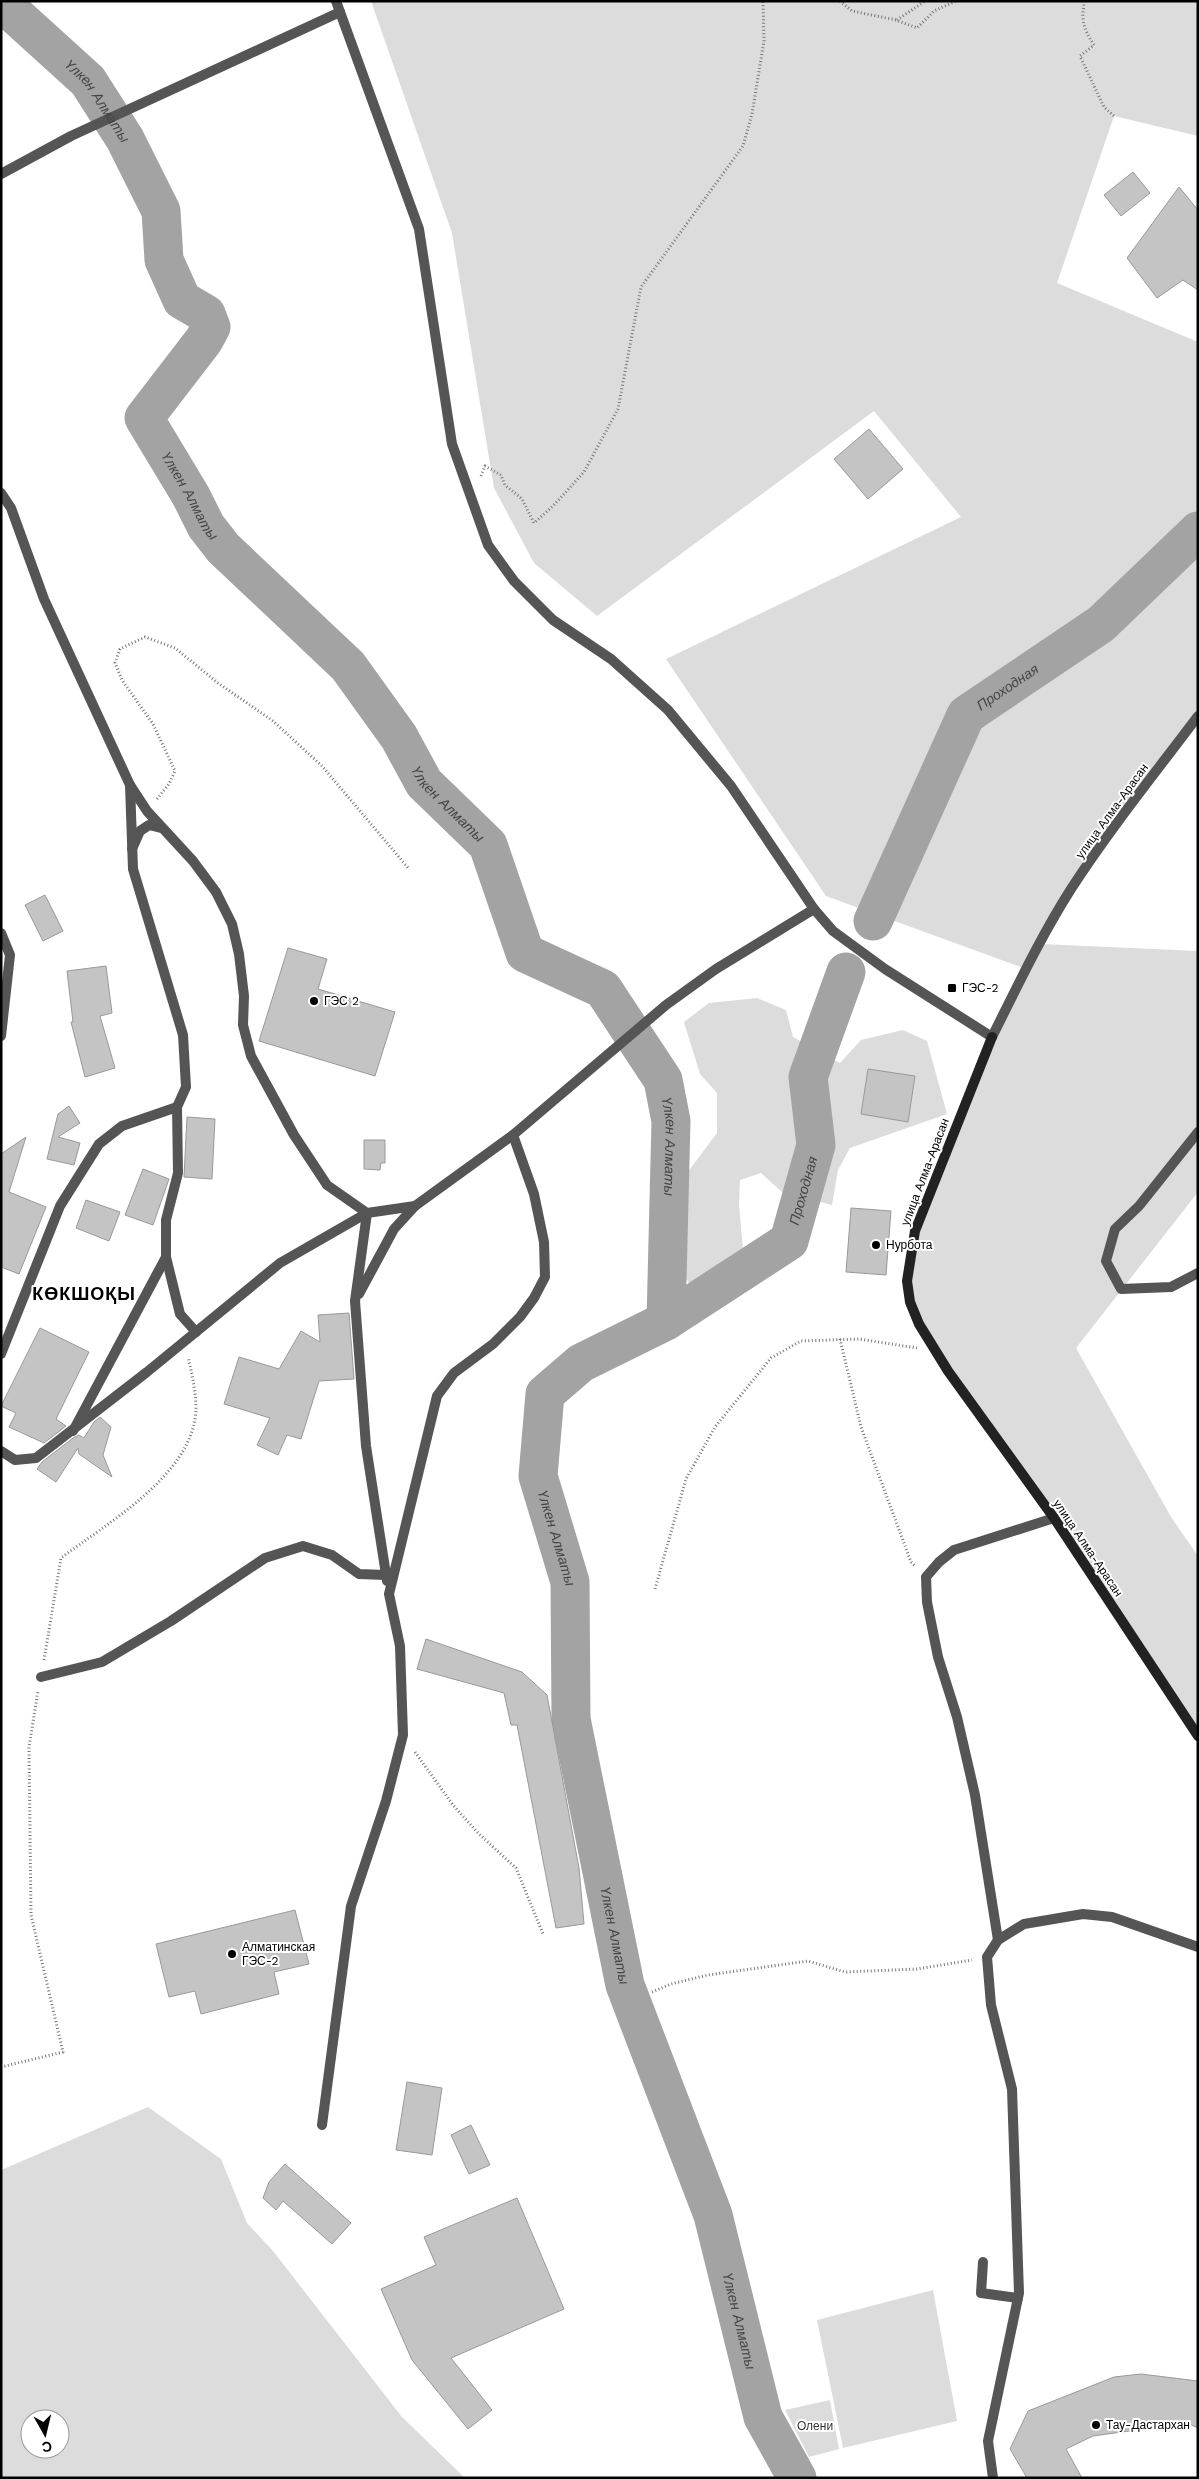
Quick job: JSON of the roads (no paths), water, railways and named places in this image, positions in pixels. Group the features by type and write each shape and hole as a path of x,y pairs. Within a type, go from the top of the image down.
{"main road":[{"name":"улица Алма-Арасан","path":"992,1037 915,1232 907,1281 910,1302 934,1351 1054,1518 1198,1736"}],"street":[{"path":"336,1 419,229 452,444 488,545 514,581 553,620 611,659 668,710 731,786 814,909 833,932 885,969 992,1037"},
{"path":"1,174 71,136 340,12"},
{"path":"1,493 11,508 44,599 130,785 147,811 192,861 216,892 232,924 242,979 243,1025 251,1056 294,1135 327,1185 367,1213"},
{"name":"улица Алма-Арасан","path":"992,1037 1039,944 1071,890 1112,829 1198,716"},
{"path":"130,785 133,869 145,915 168,978 183,1035 186,1087 177,1108 178,1173 166,1220 166,1257 180,1314 196,1332"},
{"path":"132,851 140,831 149,825 162,828"},
{"path":"355,1301 394,1229 415,1206 513,1135 666,1005 716,969 814,909"},
{"path":"1,933 10,955 1,1036"},
{"path":"1,1354 60,1206 99,1144 122,1126 177,1108"},
{"path":"1198,1132 1139,1206 1114,1229 1106,1261 1121,1289 1171,1286 1198,1273"},
{"path":"389,1594 437,1396 454,1373 493,1344 520,1317 534,1298 545,1278 544,1242 534,1194 513,1135"},
{"path":"1,1451 15,1460 36,1458 280,1263 367,1213 415,1206"},
{"path":"322,2125 352,1906 386,1801 404,1735 400,1646 389,1594 366,1446 355,1301 367,1213"},
{"path":"73,1430 166,1257"},
{"path":"998,1940 976,1795 957,1717 938,1657 927,1602 926,1577 939,1562 954,1550 1054,1518"},
{"path":"41,1677 102,1662 171,1621 265,1558 303,1546 332,1555 359,1574 386,1575"},
{"path":"993,2478 988,2441 1018,2298 1012,2089 991,2005 987,1957 998,1940 1024,1924 1097,1913 1198,1947"},
{"path":"982,2262 981,2293 1018,2298"}],"waterway":[{"name":"Үлкен Алматы","path":"1,2 88,81 125,139 161,211 164,260 182,300 206,314 211,327 204,340 144,418 191,496 206,526 223,548 348,666 399,737 424,783 488,845 525,953 603,989 663,1080 671,1121 666,1321 581,1363 545,1394 538,1476 570,1582 571,1719 625,1985 713,2215 763,2417 797,2478"},
{"name":"Проходная","path":"873,921 966,715 1101,624 1198,531"},
{"name":"Проходная","path":"666,1321 789,1241 816,1145 808,1077 846,972"}],"place":[{"name":"ГЭС-2","path":"952,988"},
{"name":"ГЭС 2","path":"314,1001"},
{"name":"Нурбота","path":"876,1245"},
{"name":"Алматинская ГЭС-2","path":"232,1954"},
{"name":"Тау-Дастархан","path":"1096,2425"}],"district":[{"name":"КӨКШОҚЫ","path":"84,1294"}],"park label":[{"name":"Олени","path":"815,2426"}]}
